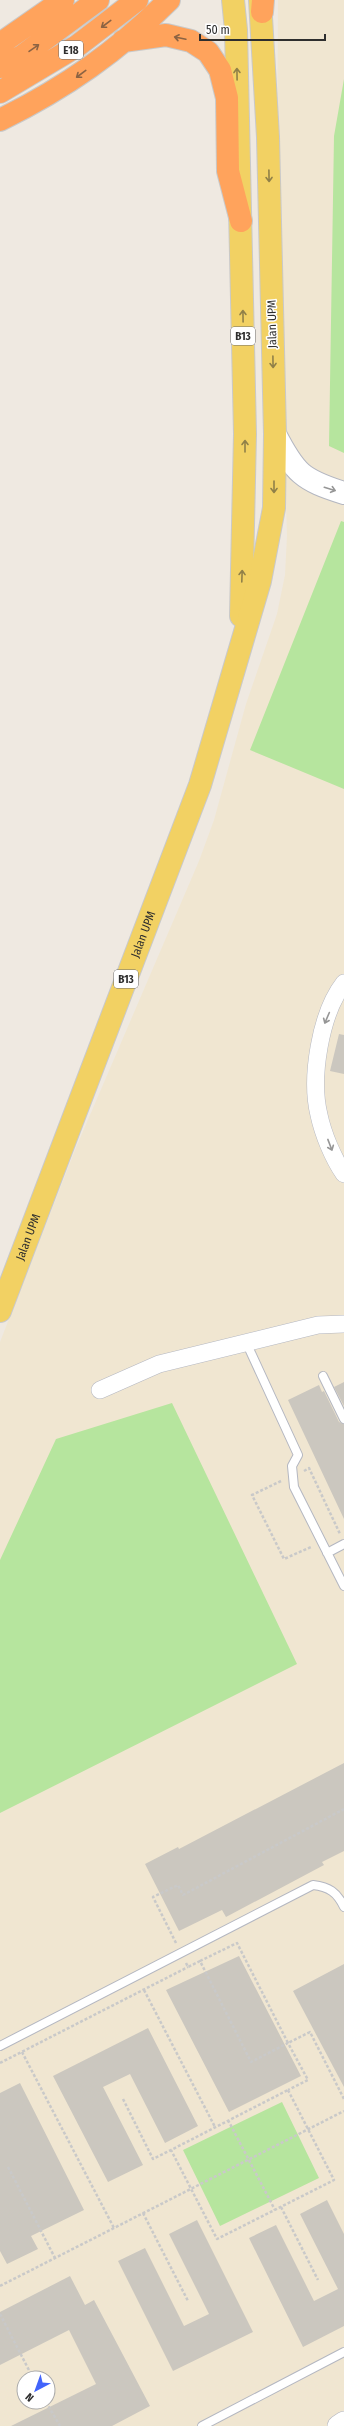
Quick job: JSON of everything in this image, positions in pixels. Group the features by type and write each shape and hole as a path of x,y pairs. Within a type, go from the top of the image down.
{"highway":[{"path":"0,44 63,0"},
{"name":"E18","path":"0,68 47,39 98,0"},
{"name":"E18","path":"0,92 77,46 137,0"},
{"path":"0,120 41,100 79,77 169,0"},
{"path":"122,41 166,35 191,40 208,52 220,70 227,98 228,171 240,221"}],"main road":[{"name":"Jalan UPM","path":"233,0 236,30 245,448 240,643"},
{"name":"Jalan UPM","path":"0,1311 200,785 240,643 260,582 274,508 275,434 268,138 262,4"},
{"path":"275,434 291,465 315,484 344,493"}],"street":[{"path":"344,984 337,992 322,1028 316,1067 319,1115 339,1166 344,1174"},
{"path":"100,1390 159,1364 318,1325 344,1324"},
{"path":"338,2426 344,2422"}],"lane":[{"path":"246,1342 298,1455 292,1466 294,1487 344,1586"},
{"path":"323,1376 344,1420"},
{"path":"327,1553 344,1544"},
{"path":"0,2046 313,1885 328,1887 340,1898 344,1907"},
{"path":"202,2426 344,2352"}],"path":[{"path":"178,1885 183,1895 344,1809"},
{"path":"123,2099 153,2158 308,2080 237,1943 200,1962"},
{"path":"0,2063 188,1967"},
{"path":"144,1990 215,2127"},
{"path":"237,2035 251,2062 310,2032 344,2099"},
{"path":"22,2052 114,2228"},
{"path":"171,2150 218,2240 334,2180 288,2090"},
{"path":"1,2284 344,2111"},
{"path":"228,2120 274,2210"},
{"path":"8,2167 54,2258"},
{"path":"281,2207 318,2280"},
{"path":"143,2213 188,2301"},
{"path":"0,2314 29,2370"},
{"path":"51,2410 60,2426"}],"shaded area":[{"path":"278,0 344,0 344,2426 0,2426 0,1342 75,1150 199,861 214,820 246,704 277,614 285,575 287,536 277,198"}],"green space":[{"path":"344,79 344,453 329,446 334,136"},
{"path":"341,521 344,522 344,789 250,750"},
{"path":"172,1403 297,1664 0,1813 0,1560 56,1439"},
{"path":"282,2102 319,2178 220,2226 183,2150"}],"building":[{"path":"339,1034 344,1035 344,1074 330,1071"},
{"path":"344,1382 344,1406 334,1387"},
{"path":"319,1385 322,1392 324,1391 339,1422 344,1424 344,1519 288,1400"},
{"path":"344,1763 344,1851 322,1862 324,1865 226,1917 222,1910 179,1931 145,1864 178,1847 179,1849"},
{"path":"239,1956 301,2076 229,2112 166,1990"},
{"path":"344,1964 344,2087 293,1991"},
{"path":"148,2028 198,2126 165,2143 130,2074 103,2087 143,2165 108,2182 53,2076"},
{"path":"20,2083 84,2210 31,2236 38,2249 7,2264 0,2251 0,2093"},
{"path":"327,2200 344,2234 344,2326 303,2347 249,2238 276,2225 314,2301 338,2289 300,2214"},
{"path":"197,2220 253,2332 173,2371 118,2261 145,2248 184,2326 209,2314 169,2234"},
{"path":"70,2276 85,2305 94,2300 150,2406 112,2426 11,2426 43,2410 56,2410 56,2404 96,2384 69,2330 0,2365 0,2312"}]}
